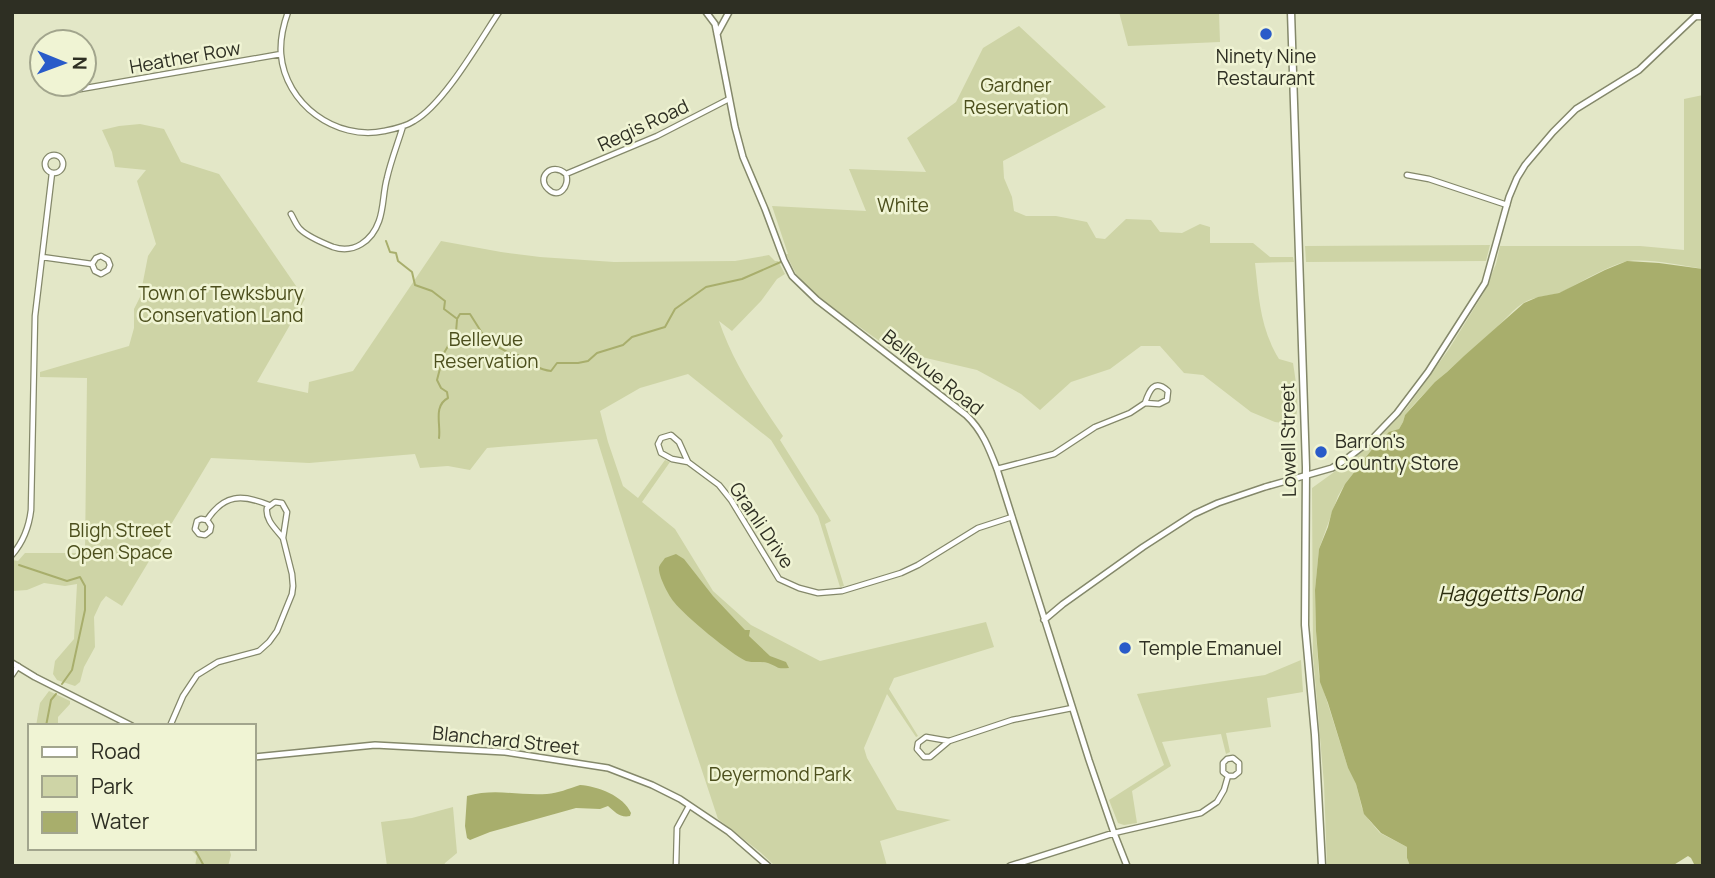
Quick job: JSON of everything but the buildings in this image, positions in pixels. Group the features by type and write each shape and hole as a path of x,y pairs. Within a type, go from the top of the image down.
{"main road":[{"name":"Lowell Street","path":"1291,12 1306,475 1305,625 1322,866"}],"street":[{"path":"288,12 283,27 281,54 284,69 299,99 318,117 351,132 377,132 414,122 437,100 499,12"},
{"name":"Bellevue Road","path":"706,12 715,24 743,157 783,260 792,275 817,300 966,415 984,437 997,469 1072,708 1127,866"},
{"path":"717,34 729,12"},
{"path":"1044,620 1144,546 1194,514 1218,503 1332,468 1372,439 1397,413 1428,372 1485,283 1507,205 1525,165 1570,114 1639,70 1700,12"},
{"path":"1695,18 1703,17"},
{"name":"Heather Row","path":"98,86 281,54"},
{"name":"Regis Road","path":"566,174 657,136 729,99"},
{"path":"292,215 300,229 331,246 342,249 363,244 380,219 387,175 403,126"},
{"path":"55,155 61,158 63,165 59,171 52,173 46,169 45,162 48,156 55,155"},
{"name":"Regis Road","path":"556,168 566,174 568,181 565,189 558,193 547,189 544,178 548,171 556,168"},
{"path":"12,555 27,530 31,510 35,316 52,173"},
{"path":"1407,175 1429,179 1507,205"},
{"path":"42,257 92,264"},
{"path":"997,469 1055,454 1096,427 1130,413 1145,403 1159,404 1167,400 1168,391 1155,386 1149,390 1145,403"},
{"name":"Granli Drive","path":"688,462 677,439 667,435 661,438 658,447 661,453 672,459 688,462 719,485 779,579 818,593 842,591 901,573 978,528 1012,517"},
{"path":"207,520 219,506 237,498 248,498 269,505 278,502 286,508 283,538"},
{"path":"171,724 183,696 197,675 218,662 259,651 270,642 277,631 293,586 283,538 268,518 266,511 269,505"},
{"path":"12,675 15,664 128,724"},
{"path":"949,741 926,737 918,743 918,749 921,755 930,757 949,741 1012,720 1072,708"},
{"name":"Blanchard Street","path":"256,757 375,745 519,753 608,768 680,799 729,832 768,866"},
{"path":"1227,759 1236,759 1240,763 1240,769 1237,774 1228,776 1223,772 1223,763 1227,759"},
{"path":"1010,866 1114,833 1201,813 1217,802 1228,776"},
{"path":"676,866 677,828 689,806"}],"green space":[{"path":"1119,12 1229,12 1219,13 1220,42 1128,46"},
{"path":"1019,26 1106,107 1003,161 1004,178 1012,197 1014,211 1026,216 1056,216 1087,222 1096,238 1105,239 1126,219 1151,220 1160,232 1182,233 1200,224 1210,227 1210,243 1253,243 1270,257 1293,257 1294,262 1255,263 1261,312 1268,336 1279,359 1293,363 1297,400 1295,422 1275,422 1251,412 1203,375 1184,373 1160,346 1141,346 1110,369 1071,382 1040,410 1021,394 977,370 892,350 819,298 796,274 786,254 772,206 866,211 849,169 926,172 907,138 956,102 983,48"},
{"path":"1703,95 1703,269 1656,262 1623,262 1561,292 1525,302 1426,392 1405,415 1399,429 1386,434 1373,448 1338,496 1319,549 1315,590 1319,676 1362,808 1380,833 1407,847 1410,866 1327,866 1324,784 1313,655 1312,488 1373,444 1406,409 1449,349 1483,294 1496,264 1500,246 1640,246 1684,250 1684,99"},
{"path":"140,124 164,129 181,162 219,174 305,299 257,382 308,393 309,382 353,371 441,241 540,257 614,262 735,261 769,255 778,261 785,274 777,279 761,301 732,331 719,321 739,366 783,436 780,440 831,521 825,524 844,586 840,587 818,516 771,440 688,374 640,388 600,411 608,442 623,486 638,498 665,460 670,462 642,502 675,529 713,591 751,625 820,661 986,622 994,647 894,678 889,689 918,736 916,737 887,694 864,748 897,810 951,820 880,841 887,866 775,866 718,819 597,439 487,448 470,470 448,466 420,468 415,454 309,463 211,458 122,606 106,596 101,602 94,617 95,647 84,667 80,682 75,686 57,680 53,674 55,661 74,639 77,584 65,586 44,583 27,590 12,591 12,560 18,561 25,553 85,553 87,378 40,377 40,372 129,346 134,328 134,309 140,297 148,256 156,244 137,181 146,170 115,167 112,152 102,130"},
{"path":"1490,245 1486,261 1306,262 1305,246"},
{"path":"1301,660 1303,692 1267,698 1271,727 1226,733 1230,752 1226,754 1221,734 1162,742 1171,766 1132,791 1137,823 1118,823 1109,800 1164,765 1137,694 1265,675"},
{"path":"49,691 70,701 58,717 58,724 36,724 40,703"},
{"path":"453,807 457,853 444,866 387,866 381,822 412,818"},
{"path":"191,850 230,850 231,855 228,866 195,866 197,856"}],"water":[{"name":"Haggetts Pond","path":"1627,261 1703,269 1703,866 1695,866 1688,856 1672,866 1410,866 1407,847 1381,833 1364,814 1320,682 1315,590 1319,549 1332,511 1345,484 1373,448 1389,432 1399,429 1405,415 1435,382 1524,303 1559,293"},
{"path":"676,554 684,559 713,596 745,630 750,630 749,636 770,656 786,662 789,668 746,661 720,643 680,608 667,591 659,571 665,558"},
{"path":"580,785 594,787 616,797 627,807 630,816 620,815 608,806 600,809 576,808 470,840 467,838 467,796 497,792 547,794"}],"waterway":[{"path":"386,241 390,252 396,253 398,261 412,272 415,285 432,291 445,301 444,309 456,318"},
{"path":"457,319 460,314 470,314 487,341 533,365 551,371 557,363 588,361 597,353 623,345 632,337 665,327 675,309 706,287 742,279 783,261"},
{"path":"439,438 439,410 443,401 448,398 447,392 437,380 444,353 456,332 457,320"},
{"path":"19,565 67,581 80,577 85,586 85,610 72,670 62,684"},
{"path":"46,724 51,700 56,694"},
{"path":"195,850 204,866"}],"place":[{"name":"Ninety Nine Restaurant","path":"1266,34"},
{"name":"Barron's Country Store","path":"1321,452"},
{"name":"Temple Emanuel","path":"1125,648"}],"park label":[{"name":"Gardner Reservation","path":"1016,96"},
{"name":"White","path":"903,205"},
{"name":"Town of Tewksbury Conservation Land","path":"221,304"},
{"name":"Bellevue Reservation","path":"486,350"},
{"name":"Bligh Street Open Space","path":"120,541"},
{"name":"Deyermond Park","path":"780,774"}]}
